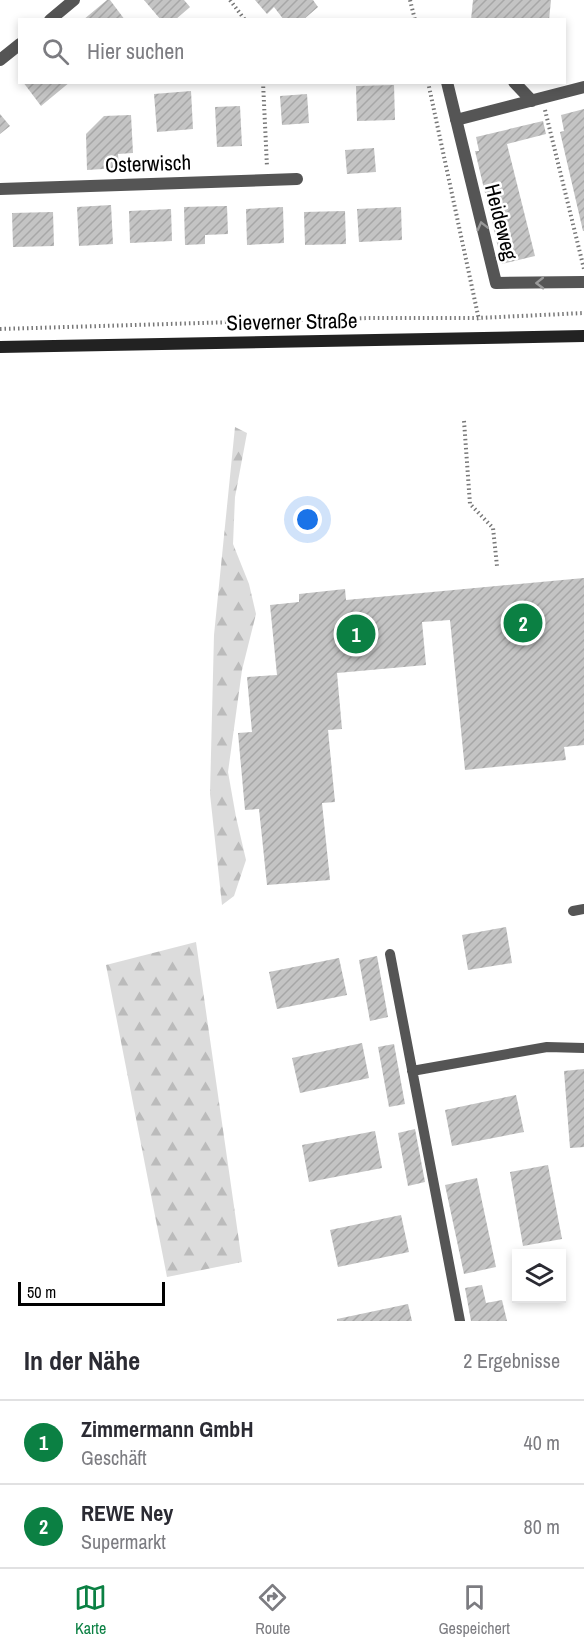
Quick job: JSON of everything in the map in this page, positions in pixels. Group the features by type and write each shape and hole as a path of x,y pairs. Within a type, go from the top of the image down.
{"main road":[{"name":"Sieverner Straße","path":"0,347 584,336"}],"street":[{"path":"52,18 74,0"},
{"path":"0,60 18,46"},
{"name":"Heideweg","path":"447,84 496,283 584,282"},
{"path":"517,84 537,99"},
{"path":"456,120 584,87"},
{"name":"Osterwisch","path":"0,189 297,179"}],"lane":[{"path":"390,954 460,1321"},
{"path":"412,1071 548,1047 584,1048"}],"path":[{"path":"230,0 244,18"},
{"path":"410,0 414,18"},
{"path":"263,84 267,180"},
{"path":"428,84 483,339"},
{"path":"537,99 584,270"},
{"path":"0,328 369,318 478,318 584,313"},
{"path":"464,421 470,504 493,528 497,566"}],"green space":[{"path":"235,427 247,433 235,497 233,544 249,584 256,614 242,670 228,772 246,860 234,896 222,905 210,794 214,635"},
{"path":"196,942 242,1262 167,1277 106,965"}],"building":[{"path":"110,0 124,18 85,18"},
{"path":"144,0 184,0 190,7 177,18 159,18"},
{"path":"255,0 313,0 318,7 305,18 282,18 274,7 267,14"},
{"path":"473,0 551,0 549,18 471,18"},
{"path":"24,84 68,84 41,106"},
{"path":"394,85 395,120 357,121 356,86"},
{"path":"191,91 193,129 157,132 154,94"},
{"path":"307,94 309,123 282,125 280,96"},
{"path":"240,106 242,146 217,147 215,107"},
{"path":"584,109 583,231 560,132 564,131 561,115"},
{"path":"0,114 10,126 0,134"},
{"path":"131,115 133,153 118,154 119,168 87,170 86,134 104,116"},
{"path":"543,121 546,134 507,144 535,256 502,264 475,151 479,151 476,137"},
{"path":"374,148 376,172 347,174 345,150"},
{"path":"111,205 113,244 79,246 77,207"},
{"path":"227,206 228,234 205,235 205,244 185,245 184,207"},
{"path":"283,207 284,243 247,245 246,209"},
{"path":"401,207 402,240 359,242 357,209"},
{"path":"171,209 172,241 130,243 129,211"},
{"path":"345,211 346,244 305,245 304,212"},
{"path":"53,212 54,246 13,247 12,213"},
{"path":"584,578 584,745 564,747 566,760 465,770 450,620 422,622 426,665 337,673 342,729 328,730 335,802 322,803 330,880 267,885 259,809 245,810 238,733 252,732 247,677 277,675 270,605 299,602 299,594 345,589 346,600"},
{"path":"506,927 512,963 468,970 462,935"},
{"path":"377,956 388,1017 370,1021 359,960"},
{"path":"339,958 347,995 277,1009 269,972"},
{"path":"362,1043 369,1078 300,1093 292,1058"},
{"path":"394,1044 405,1104 389,1107 378,1047"},
{"path":"584,1069 584,1147 570,1148 564,1071"},
{"path":"516,1095 524,1132 452,1146 445,1110"},
{"path":"415,1129 425,1182 408,1186 398,1133"},
{"path":"375,1131 382,1168 309,1182 302,1145"},
{"path":"548,1165 562,1239 523,1246 510,1172"},
{"path":"477,1178 496,1267 464,1274 445,1185"},
{"path":"401,1215 409,1252 338,1267 330,1230"},
{"path":"482,1285 486,1303 502,1300 507,1321 471,1321 465,1288"},
{"path":"408,1304 412,1321 337,1321 337,1319"}],"place":[{"name":"REWE Ney","path":"523,623"},
{"name":"Zimmermann GmbH","path":"356,634"}]}
